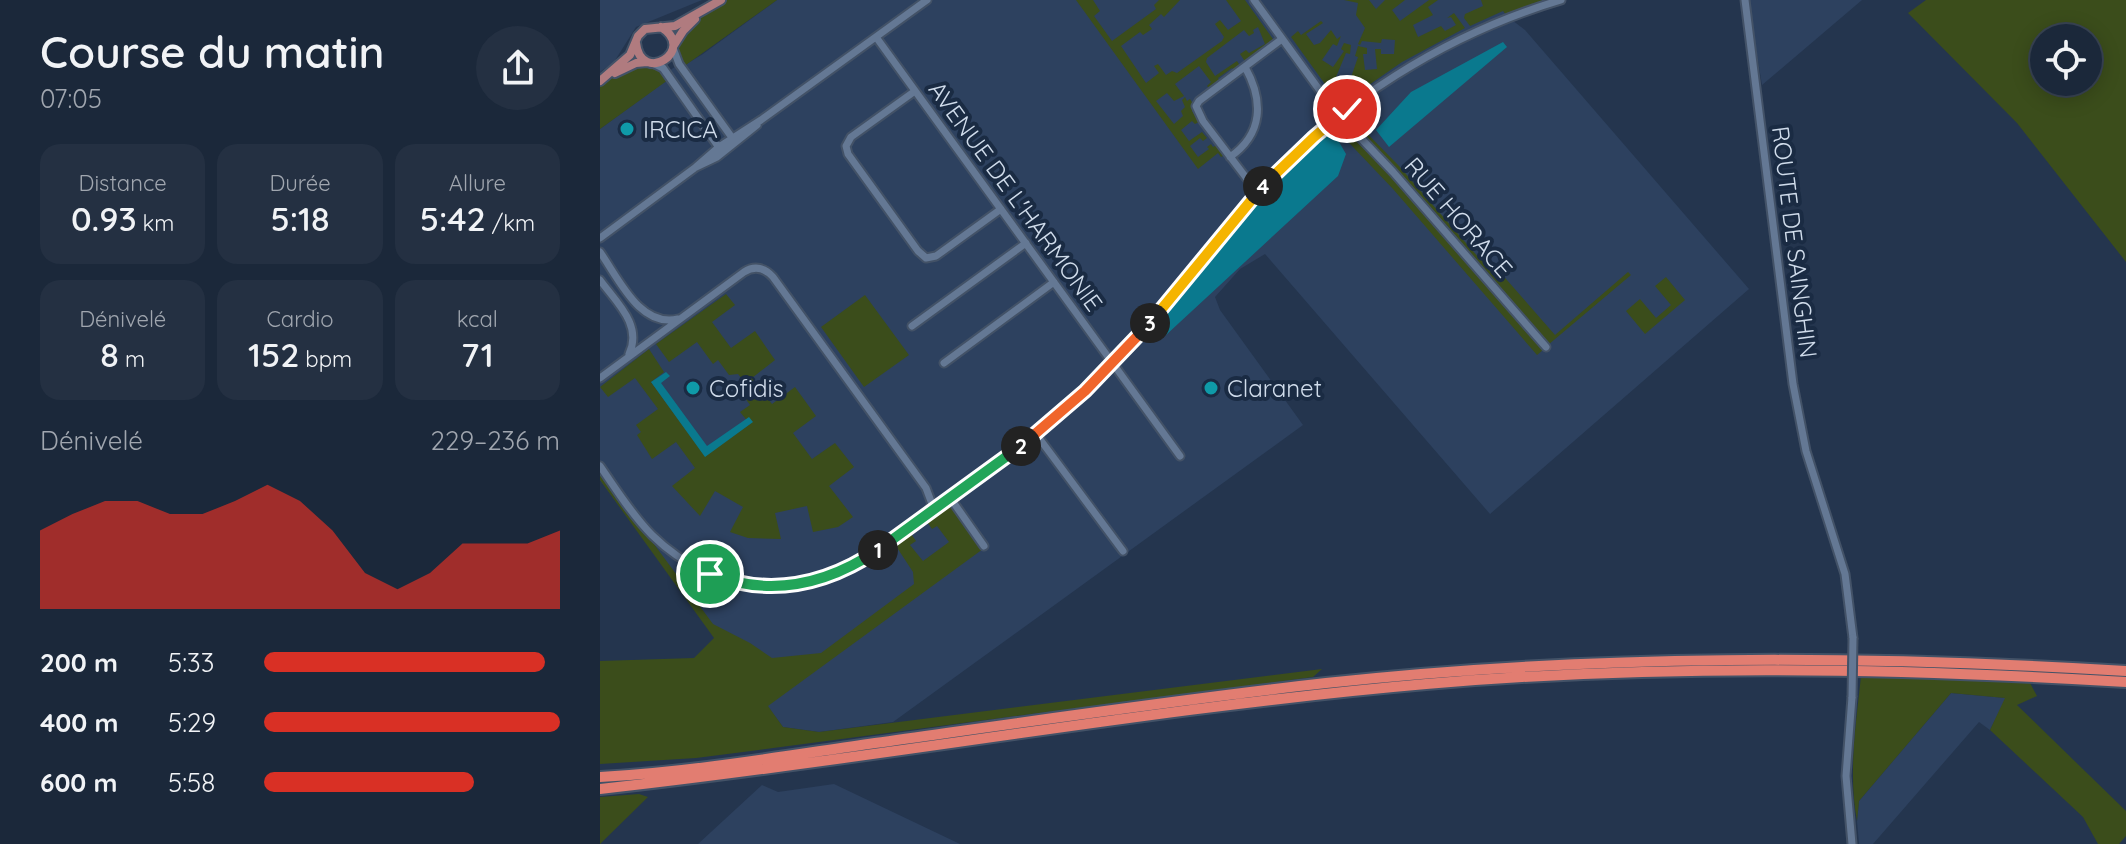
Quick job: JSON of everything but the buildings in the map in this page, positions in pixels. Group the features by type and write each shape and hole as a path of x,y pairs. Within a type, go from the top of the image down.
{"highway":[{"path":"600,777 729,764 1227,695 1488,668 1774,658 2126,671"},
{"path":"600,788 720,776 1288,698 1504,678 1658,670 1781,669 1967,673 2126,682"},
{"path":"600,770 729,764"}],"main road":[{"path":"600,82 631,65 665,60 685,28 721,0"},
{"path":"600,82 630,55 645,29 675,26 708,9"},
{"path":"661,27 670,33 673,46"},
{"path":"636,42 639,54 651,62"}],"street":[{"path":"600,238 927,0"},
{"name":"RUE HORACE","path":"1254,0 1339,116 1396,175 1546,347"},
{"path":"600,466 644,526 669,551 703,571 748,585 791,586 836,574 868,557 930,510 951,499 1036,434 1112,363 1181,288 1257,192 1339,116 1387,81 1448,46 1509,18 1561,0"},
{"name":"ROUTE DE SAINGHIN","path":"1743,0 1793,384 1811,467 1843,566 1851,605 1852,697 1846,767 1852,844"},
{"name":"AVENUE DE L'HARMONIE","path":"876,37 1180,456"},
{"path":"1257,192 1197,113 1196,106 1282,39"},
{"path":"673,46 679,64 727,145"},
{"path":"651,62 663,68 727,145"},
{"path":"1230,157 1251,137 1258,116 1257,92 1245,67"},
{"path":"838,156 846,149 849,139 915,91"},
{"path":"846,149 926,258 936,256 1001,209"},
{"path":"912,326 1026,243"},
{"path":"600,252 648,316 666,321 684,317"},
{"path":"600,271 609,265"},
{"path":"600,378 749,270 758,268 768,272 926,488 931,497 930,510"},
{"path":"600,280 634,329 628,356"},
{"path":"944,363 1054,282"},
{"path":"1036,434 1123,551"},
{"path":"951,499 984,546"}],"shaded area":[{"path":"600,0 702,0 636,27 614,62 600,72"},
{"path":"726,0 777,0 683,67 677,49 683,33"},
{"path":"777,0 1495,0 1508,17 1525,30 1749,289 1490,514 1265,254 1240,269 1215,297 1220,310 1303,425 893,722 819,732 783,727 600,480 600,129 667,80 664,74 703,54"},
{"path":"1076,0 1093,0 1100,11 1094,16 1112,41 1156,9 1154,5 1159,0 1180,0 1164,17 1161,14 1149,25 1152,29 1143,35 1140,32 1121,46 1146,83 1159,73 1154,66 1158,64 1166,75 1172,71 1177,73 1222,41 1224,37 1215,24 1220,20 1228,30 1241,21 1226,0 1245,0 1275,42 1246,63 1240,54 1246,50 1249,53 1265,44 1258,27 1249,36 1244,30 1207,58 1206,62 1215,76 1237,61 1241,67 1235,71 1232,68 1218,78 1220,82 1210,89 1207,86 1211,82 1199,66 1175,84 1184,96 1174,101 1167,93 1156,101 1174,124 1183,116 1181,111 1185,107 1182,100 1185,97 1187,101 1190,99 1192,111 1199,122 1195,124 1192,121 1181,130 1189,141 1202,132 1207,138 1203,141 1200,138 1190,146 1198,157 1211,144 1213,147 1217,145 1223,156 1218,153 1198,169"},
{"path":"1344,0 1369,0 1376,9 1385,0 1405,0 1392,10 1400,21 1429,0 1438,0 1428,7 1433,15 1413,25 1418,37 1441,26 1445,31 1456,25 1451,17 1447,18 1454,13 1465,28 1402,62 1340,105 1291,37 1298,31 1301,35 1321,21 1323,23 1306,34 1314,45 1320,43 1331,30 1337,39 1341,36 1337,46 1333,44 1322,60 1333,67 1344,51 1341,49 1344,43 1351,45 1350,54 1346,53 1336,77 1341,86 1348,86 1358,57 1355,56 1358,46 1367,48 1367,54 1363,54 1365,70 1377,69 1375,49 1381,49 1381,54 1394,54 1395,40 1382,39 1381,43 1362,41 1358,44 1365,28 1356,15 1358,3"},
{"path":"1481,0 1555,0 1508,17 1503,11 1470,26 1464,18 1465,14 1483,6"},
{"path":"1748,0 1862,0 1762,85"},
{"path":"1926,0 2126,0 2126,262 2017,123 1908,13"},
{"path":"1503,42 1507,47 1389,147 1376,130 1411,92"},
{"path":"643,64 658,67 668,80 600,129 600,85"},
{"path":"1351,117 1399,166 1479,258 1485,255 1555,335 1628,272 1631,275 1548,345 1396,169 1353,124"},
{"path":"1337,122 1399,184 1543,350 1537,355 1393,189 1333,126"},
{"path":"1331,128 1346,154 1338,176 1166,335 1154,323 1182,294 1260,194"},
{"path":"1666,277 1685,300 1645,334 1626,311 1640,299 1656,318 1671,305 1655,286"},
{"path":"726,294 735,305 712,322 731,348 755,331 775,360 752,378 772,404 795,387 816,416 793,433 812,459 835,443 854,467 829,486 853,517 838,527 813,532 807,506 775,513 781,539 748,538 730,532 743,507 715,491 700,516 672,486 695,468 676,442 652,459 637,435 641,432 636,425 658,409 635,378 608,397 600,387 649,349 664,372 651,382 705,456 750,424 740,412 750,405 738,388 743,380 738,374 729,375 718,360 713,364 697,342 669,362 656,344"},
{"path":"865,295 909,355 864,387 821,327"},
{"path":"666,372 670,376 661,383 707,446 749,417 753,422 705,457 651,382"},
{"path":"600,471 713,624 772,658 821,653 914,584 913,572 894,543 909,531 916,541 910,545 923,561 949,542 937,526 932,529 925,519 950,502 983,549 768,706 783,727 819,732 1322,669 1313,677 751,751 600,764 600,661 694,658 714,638 600,480"},
{"path":"1861,676 2030,683 2037,696 2017,705 2126,811 2126,836 2119,844 2098,844 2083,817 1990,730 2005,698 1951,693 1859,801 1857,821 1853,767"},
{"path":"1951,693 2006,698 1990,730 1979,722 1873,844 1859,844 1859,801"},
{"path":"834,784 960,844 698,844 762,785 778,792"},
{"path":"639,794 648,797 600,844 600,797"}],"place":[{"name":"IRCICA","path":"627,129"},
{"name":"Cofidis","path":"693,388"},
{"name":"Claranet","path":"1211,388"}],"route":[{"path":"710,574 728,581 767,587 801,585 824,579 862,561 930,510 951,499 1036,434 1085,391 1153,321 1257,192 1347,109"}]}
